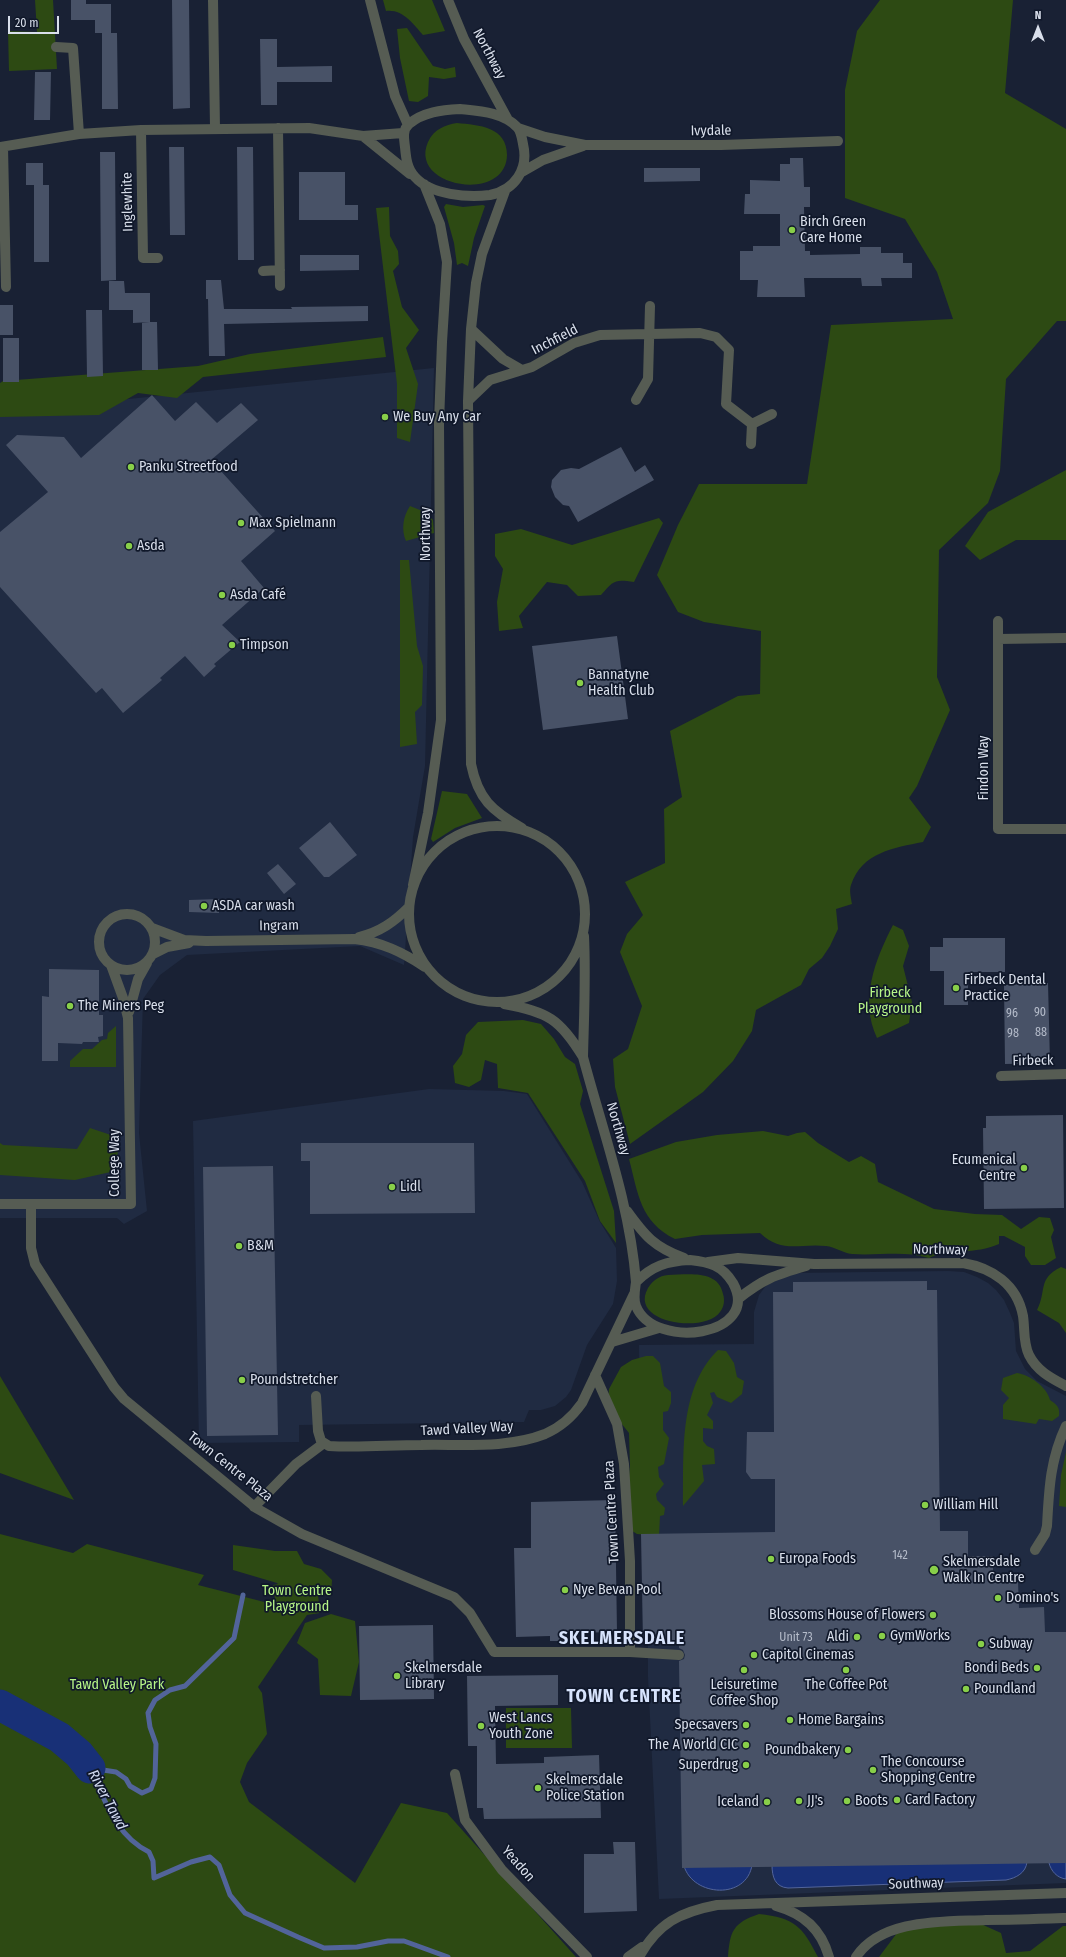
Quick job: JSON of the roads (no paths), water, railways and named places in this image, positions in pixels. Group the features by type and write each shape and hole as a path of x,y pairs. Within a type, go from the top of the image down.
{"street":[{"path":"213,0 215,128"},
{"path":"370,0 395,96 406,129 406,161 415,177"},
{"name":"Northway","path":"448,0 464,39 508,120"},
{"path":"56,47 73,48 79,134"},
{"path":"6,287 1,147 79,134 141,130 309,128 364,136 406,129 419,117 438,111 460,109 486,111 508,120 518,128 524,148 525,159 522,172 516,181 505,191 490,195 459,196 443,192 424,184 364,136"},
{"path":"278,128 280,286"},
{"name":"Ivydale","path":"518,128 545,138 585,145 690,145 838,141"},
{"name":"Inglewhite","path":"141,130 143,258 158,258"},
{"name":"Ivydale","path":"522,172 543,160 585,145"},
{"name":"Northway","path":"413,885 428,813 441,720 439,423 447,262 440,224 424,184"},
{"path":"505,191 482,254 476,283 471,329 468,401 471,764 474,778 485,802 500,816 545,839 565,856 579,878 586,903 584,934 572,962 551,985 523,999 493,1002 468,998 446,986 428,970 417,951 410,929 409,907 413,885 423,865 438,848 456,835 485,827 500,825 522,828"},
{"path":"263,271 280,270"},
{"path":"636,400 648,379 650,306"},
{"name":"Inchfield","path":"471,329 503,359 522,370"},
{"name":"Inchfield","path":"468,401 490,380 532,367 574,343 587,338 600,335 700,333 716,337 729,350 726,404 752,424"},
{"path":"751,444 752,424 772,414"},
{"name":"Findon Way","path":"998,621 998,829 1066,829"},
{"path":"998,639 1066,638"},
{"name":"Ingram","path":"354,939 385,928 409,907"},
{"path":"132,914 147,921 152,928 155,946 151,957 142,966 127,970 119,969 104,959 98,943 104,925 110,919 118,915 132,914"},
{"name":"Ingram","path":"152,928 184,940 370,940 401,951 428,970"},
{"name":"Northway","path":"584,934 586,965 583,1003 583,1057 624,1205 634,1250 636,1282"},
{"name":"Ingram","path":"151,957 178,944 206,941"},
{"name":"College Way","path":"0,1204 131,1204 128,1018 131,998 138,979 151,957"},
{"name":"College Way","path":"111,965 124,998 128,1018"},
{"name":"Northway","path":"493,1002 531,1009 546,1015 568,1033 583,1057"},
{"name":"Firbeck","path":"1001,1076 1066,1074"},
{"name":"Town Centre Plaza","path":"31,1204 31,1248 35,1264 114,1387 124,1399 254,1507 302,1534 454,1597 470,1613 494,1652 630,1652 679,1655"},
{"name":"Northway","path":"624,1205 642,1231 656,1244 669,1252 690,1260"},
{"name":"Northway","path":"708,1262 738,1258 814,1264 963,1263 986,1269 1005,1281 1014,1292 1022,1316 1028,1354 1034,1364 1045,1375 1066,1386"},
{"path":"690,1260 708,1262 729,1276 738,1300 734,1313 726,1322 711,1330 695,1333 659,1328 646,1322 640,1315 635,1305 634,1294 636,1282 646,1272 658,1265 672,1261 690,1260"},
{"name":"Northway","path":"738,1300 758,1283 777,1274 814,1264"},
{"name":"Tawd Valley Way","path":"324,1443 329,1446 482,1444 528,1439 547,1433 563,1424 582,1403 634,1294"},
{"path":"612,1342 659,1328"},
{"name":"Town Centre Plaza","path":"595,1375 617,1424 624,1464 630,1561 630,1652"},
{"path":"254,1507 296,1464 324,1443 321,1441 318,1431 316,1396"},
{"path":"1034,1550 1045,1534 1047,1526 1050,1470 1066,1426"},
{"name":"Yeadon","path":"455,1774 465,1820 502,1870 587,1957"},
{"name":"Southway","path":"639,1957 647,1943 659,1929 677,1916 694,1909 717,1905 1066,1893"},
{"name":"Southway","path":"767,1904 793,1911 810,1922 820,1937 829,1957"},
{"path":"856,1957 876,1937 903,1928 931,1922 1066,1918"},
{"path":"628,1957 647,1943"}],"water":[{"path":"1027,1862 1023,1872 1006,1880 788,1888 780,1886 775,1881 772,1865"},
{"path":"1066,1862 1066,1879 1055,1874 1049,1863"},
{"path":"752,1865 748,1876 741,1884 731,1889 720,1890 708,1889 698,1884 689,1876 684,1866"}],"waterway":[{"path":"90,1768 116,1772 126,1779 130,1786 142,1793 151,1789 155,1778 156,1744 150,1727 148,1713 155,1700 170,1690 185,1686 234,1638 243,1595"},
{"name":"River Tawd","path":"0,1705 59,1737 79,1754 90,1768"},
{"name":"River Tawd","path":"90,1768 106,1804 119,1826 137,1845 149,1852 153,1861 154,1878 191,1862 210,1857 219,1865 230,1895 245,1913 324,1948 357,1947 388,1941 404,1941 448,1957"}],"place":[{"name":"Birch Green Care Home","path":"792,230"},
{"name":"We Buy Any Car","path":"385,417"},
{"name":"Panku Streetfood","path":"131,467"},
{"name":"Max Spielmann","path":"241,523"},
{"name":"Asda","path":"129,546"},
{"name":"Asda Café","path":"222,595"},
{"name":"Timpson","path":"232,645"},
{"name":"Bannatyne Health Club","path":"580,683"},
{"name":"ASDA car wash","path":"204,906"},
{"name":"Firbeck Dental Practice","path":"956,988"},
{"name":"The Miners Peg","path":"70,1006"},
{"name":"Ecumenical Centre","path":"1024,1168"},
{"name":"Lidl","path":"392,1187"},
{"name":"B&M","path":"239,1246"},
{"name":"Poundstretcher","path":"242,1380"},
{"name":"William Hill","path":"925,1505"},
{"name":"Europa Foods","path":"771,1559"},
{"name":"Skelmersdale Walk In Centre","path":"934,1570"},
{"name":"Nye Bevan Pool","path":"565,1590"},
{"name":"Domino's","path":"998,1598"},
{"name":"Blossoms House of Flowers","path":"933,1615"},
{"name":"GymWorks","path":"882,1636"},
{"name":"Aldi","path":"857,1637"},
{"name":"Subway","path":"981,1644"},
{"name":"Capitol Cinemas","path":"754,1655"},
{"name":"Bondi Beds","path":"1037,1668"},
{"name":"Leisuretime Coffee Shop","path":"744,1670"},
{"name":"The Coffee Pot","path":"846,1670"},
{"name":"Skelmersdale Library","path":"397,1676"},
{"name":"Poundland","path":"966,1689"},
{"name":"Home Bargains","path":"790,1720"},
{"name":"Specsavers","path":"746,1725"},
{"name":"West Lancs Youth Zone","path":"481,1726"},
{"name":"The A World CIC","path":"746,1745"},
{"name":"Poundbakery","path":"848,1750"},
{"name":"Superdrug","path":"746,1765"},
{"name":"The Concourse Shopping Centre","path":"873,1770"},
{"name":"Skelmersdale Police Station","path":"538,1788"},
{"name":"Card Factory","path":"897,1800"},
{"name":"JJ's","path":"799,1801"},
{"name":"Boots","path":"847,1801"},
{"name":"Iceland","path":"767,1802"}],"district":[{"name":"SKELMERSDALE","path":"622,1639"},
{"name":"TOWN CENTRE","path":"624,1697"}],"park label":[{"name":"Firbeck Playground","path":"890,1002"},
{"name":"Town Centre Playground","path":"297,1600"},
{"name":"Tawd Valley Park","path":"117,1685"}]}
